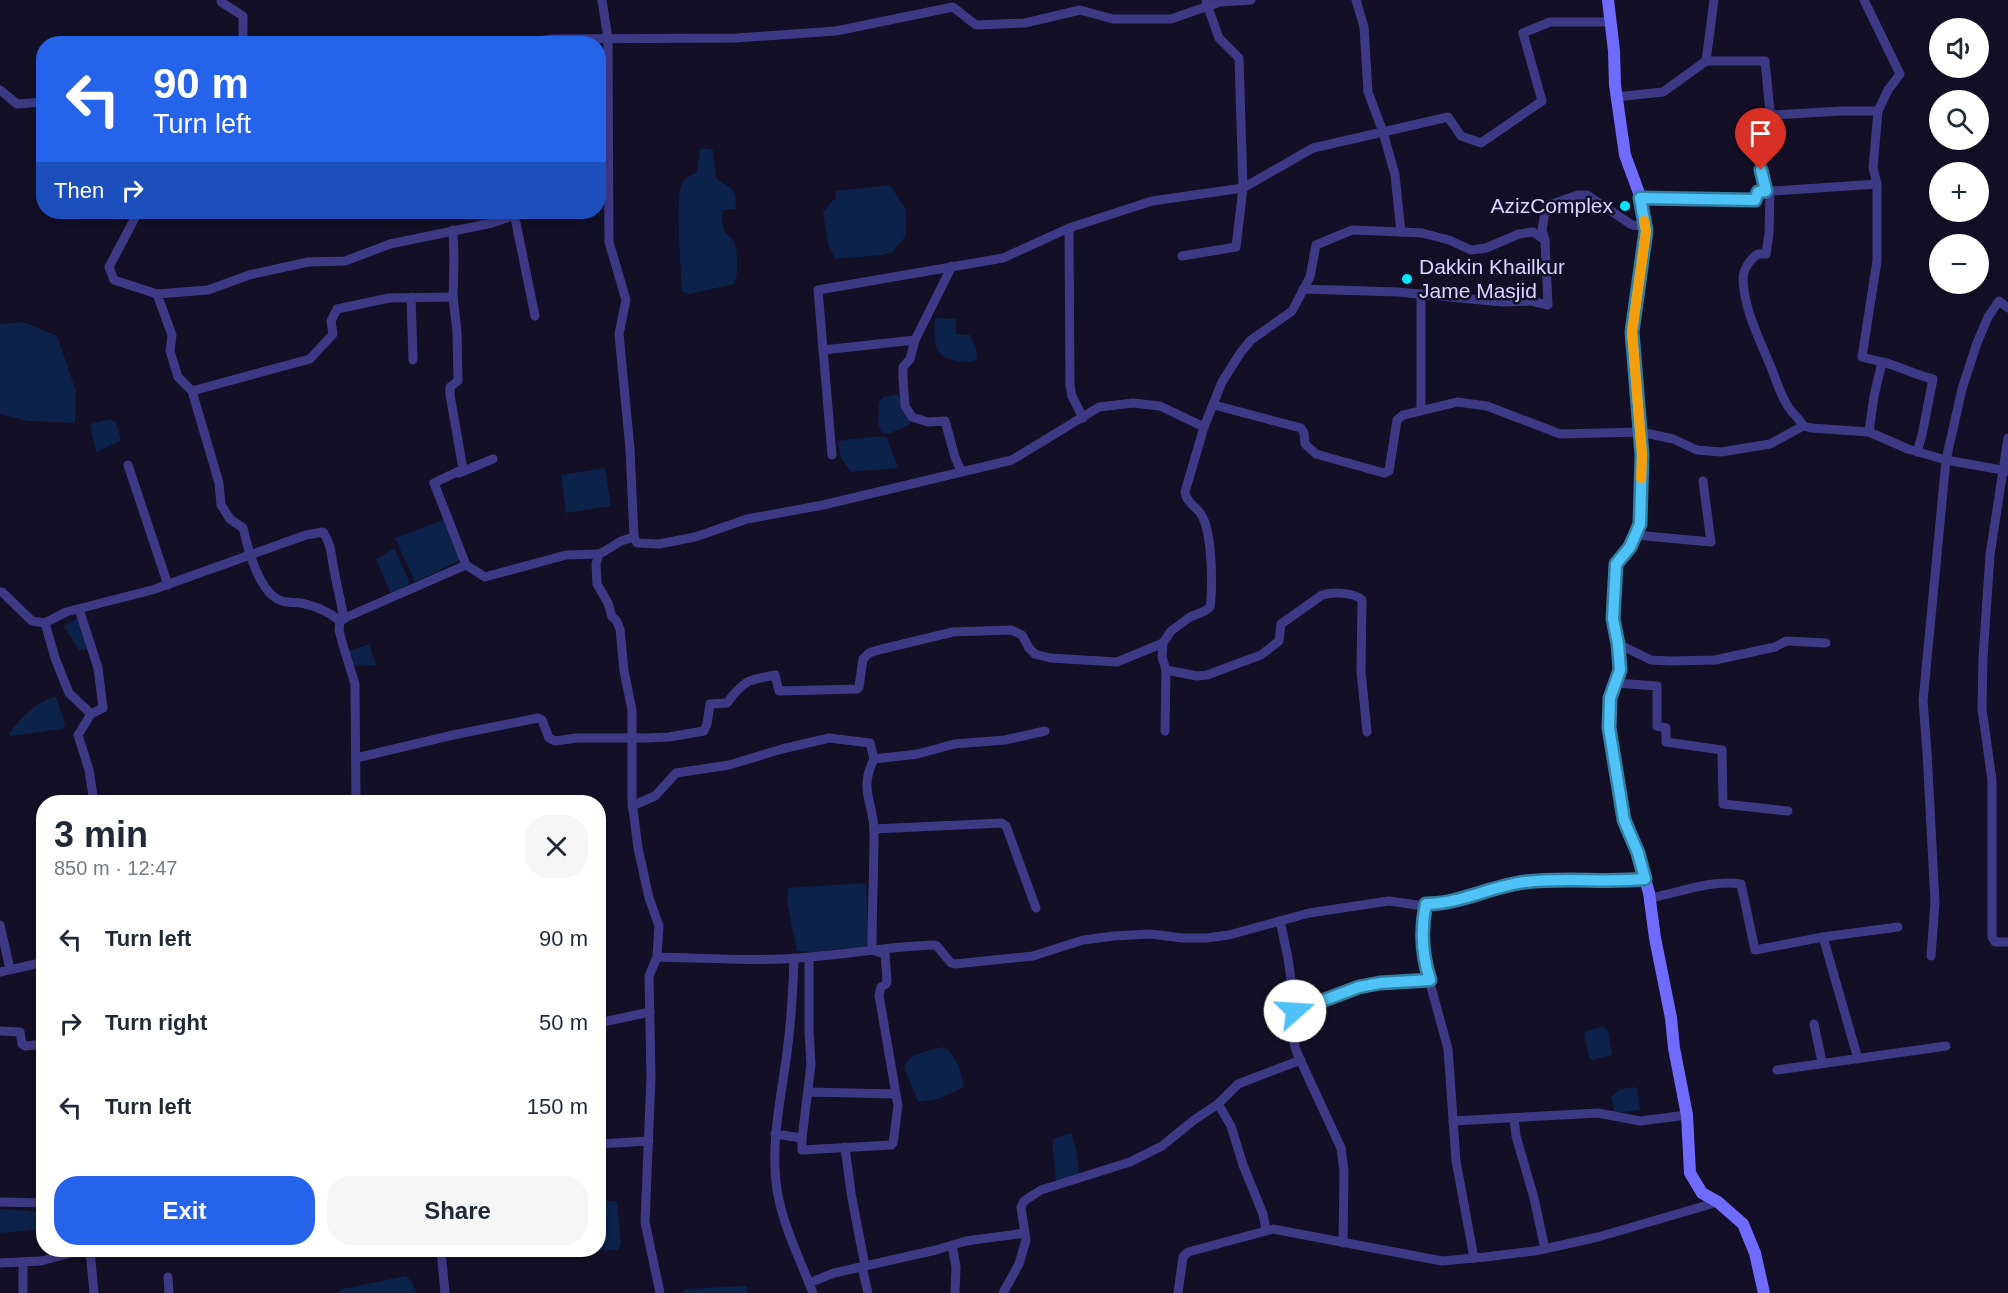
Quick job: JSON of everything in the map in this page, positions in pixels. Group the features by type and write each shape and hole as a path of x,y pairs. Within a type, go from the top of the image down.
{"street":[{"path":"221,0 243,16 243,36"},
{"path":"602,0 608,39 606,102"},
{"path":"608,39 737,38 836,31 954,3 976,25 1025,23 1080,10 1113,19 1171,19 1207,3 1251,0"},
{"path":"1356,0 1364,27 1368,92 1383,132 1395,175 1401,232"},
{"path":"1608,0 1625,155 1640,198 1646,231 1632,332 1642,455 1640,524 1630,547 1616,564 1613,619 1620,670 1610,698 1609,728 1624,820 1638,853 1650,898 1654,938 1671,1018 1674,1048 1687,1115 1690,1173 1702,1193 1718,1202 1743,1224 1755,1253 1764,1293"},
{"path":"1706,61 1714,0"},
{"path":"1864,0 1900,74 1888,90 1878,111 1874,168 1877,184 1877,261 1862,357 1900,366 1915,374 1933,379 1917,452"},
{"path":"1182,256 1236,247 1243,188 1239,58 1219,38 1207,3"},
{"path":"832,455 818,290 1004,258 1069,228 1152,201 1243,188 1313,148 1448,117 1461,136 1481,142 1542,100 1523,33 1550,22 1610,22"},
{"path":"1617,97 1663,92 1706,61 1765,61 1770,112"},
{"path":"0,90 17,104 36,103"},
{"path":"1803,426 1798,416 1790,410 1783,396 1757,333 1745,295 1743,274 1758,254 1766,254 1769,234 1768,190 1754,139 1753,119 1756,115 1770,112 1774,115 1878,111"},
{"path":"1640,198 1755,200 1758,192 1768,190 1877,184"},
{"path":"1303,289 1398,292 1502,302 1531,301 1548,305 1545,240 1542,230 1546,206 1578,195 1587,195 1632,225 1641,226 1646,231"},
{"path":"134,219 109,267 114,280 157,294 208,290 249,275 308,262 345,261 390,244 502,219"},
{"path":"514,219 535,316"},
{"path":"606,219 609,242 626,300 619,334 630,448 634,537 637,543 659,544 695,537 747,519 823,505 1012,460 1099,407 1132,403 1160,406 1204,427"},
{"path":"1069,228 1070,386 1072,396 1083,418"},
{"path":"434,483 463,469 450,395 450,387 458,381 457,332 453,297 453,230"},
{"path":"1165,731 1166,670 1162,657 1163,643 1171,631 1190,617 1210,607 1212,594 1207,526 1196,507 1189,502 1185,492 1204,427 1226,373 1241,352 1251,340 1292,310 1310,277 1316,244 1352,230 1422,233 1449,240 1472,250 1493,246 1519,234 1533,232 1545,240"},
{"path":"952,266 915,340 910,359 903,367 903,395 912,417 928,422 945,421 961,471"},
{"path":"157,294 172,335 170,351 178,377 192,391 219,483 221,505 230,519 243,528 249,556 265,588 281,601 302,603 326,610 342,620"},
{"path":"1421,294 1421,410"},
{"path":"411,297 413,360"},
{"path":"192,391 310,359 333,334 331,321 337,309 388,298 453,297"},
{"path":"1931,956 1935,902 1928,752 1923,700 1946,460 1962,389 1988,316 1999,301 2008,308"},
{"path":"823,350 915,340"},
{"path":"1869,432 1882,362"},
{"path":"1214,405 1301,428 1305,444 1316,454 1384,473 1389,471 1397,420 1403,415 1457,402 1487,406 1560,434 1641,432 1673,439 1697,450 1721,452 1770,444 1803,426 1869,432 1917,452 1946,460 2006,470"},
{"path":"2008,438 2006,470 1989,572 1982,709 1992,780 1992,937 1995,942 2008,942"},
{"path":"434,483 493,459"},
{"path":"128,465 133,485 158,549 168,585"},
{"path":"1635,535 1711,542 1702,481"},
{"path":"434,483 466,565 485,577 566,555 599,554 621,541 634,537"},
{"path":"0,592 32,621 45,624 66,612 168,585 306,535 323,532 329,540 331,549 342,620 340,636 355,684 356,795"},
{"path":"599,554 596,564 597,584 620,629 624,671 632,710 630,779 632,806 649,898 659,926 657,957 649,976 649,1141 645,1222 660,1293"},
{"path":"342,620 466,565"},
{"path":"1166,670 1197,676 1207,675 1261,655 1279,641 1281,624 1322,595 1329,593 1357,596 1362,600 1361,670 1367,732"},
{"path":"79,609 98,668 103,708 91,714 78,735 89,770 93,795"},
{"path":"45,624 69,693 91,714"},
{"path":"356,758 538,718 545,725 549,738 555,741 577,738 669,736 704,731 710,705 727,703 740,686 754,679 775,675 779,691 857,689 862,659 868,653 896,644 953,632 1011,630 1022,635 1035,654 1050,658 1117,662 1163,643"},
{"path":"1618,644 1651,660 1670,662 1715,660 1762,650 1786,641 1826,643"},
{"path":"1616,683 1657,686 1657,726 1666,728 1666,742 1722,750 1723,804 1788,812"},
{"path":"874,759 918,754 954,744 1005,740 1045,731"},
{"path":"632,806 655,796 676,773 729,765 829,738 870,743 874,759 868,770 866,791 874,829 869,950"},
{"path":"874,829 1002,823 1006,826 1036,908"},
{"path":"657,957 794,958 934,945 951,963 955,964 1033,956 1083,940 1114,936 1150,934 1206,938 1229,935 1309,913 1389,901 1417,905 1456,900 1505,885 1528,881 1645,879"},
{"path":"1650,898 1708,885 1731,882 1741,884 1755,950 1823,937 1898,927"},
{"path":"1426,904 1422,934 1424,961 1448,1049 1458,1181 1474,1258"},
{"path":"1280,921 1288,957 1295,1011"},
{"path":"0,924 10,969"},
{"path":"1823,937 1858,1059"},
{"path":"808,957 811,1065 802,1150 891,1145 898,1106 879,995 881,987 887,981 885,954 869,950"},
{"path":"794,958 791,1020 775,1134 777,1189 785,1221 813,1293"},
{"path":"0,972 36,964"},
{"path":"1343,1243 1344,1171 1341,1148 1301,1060 1286,1016 1359,987 1380,983 1430,980"},
{"path":"606,1021 650,1012"},
{"path":"1814,1024 1822,1062"},
{"path":"0,1031 20,1032 24,1046 36,1045"},
{"path":"1777,1070 1946,1046"},
{"path":"1003,1293 1019,1264 1026,1240 1021,1207 1024,1201 1041,1190 1130,1161 1162,1146 1218,1104 1238,1084 1301,1060"},
{"path":"808,1092 896,1094"},
{"path":"1218,1104 1231,1126 1243,1165 1263,1214 1266,1230"},
{"path":"1453,1121 1598,1113 1640,1121 1687,1115"},
{"path":"1514,1118 1516,1136 1532,1191 1545,1249"},
{"path":"775,1134 802,1138"},
{"path":"606,1144 649,1141"},
{"path":"845,1147 850,1193 868,1293"},
{"path":"0,1202 36,1203"},
{"path":"1178,1293 1183,1257 1188,1252 1266,1230 1296,1233 1442,1261 1545,1249 1598,1237 1718,1202"},
{"path":"809,1283 834,1273 966,1241 1025,1233"},
{"path":"952,1245 956,1266 955,1293"},
{"path":"0,1263 41,1261 56,1257"},
{"path":"91,1257 94,1293"},
{"path":"442,1257 445,1293"},
{"path":"23,1262 23,1293"},
{"path":"168,1277 169,1293"}],"water":[{"path":"702,148 713,150 716,177 731,188 735,195 736,209 723,210 722,219 725,231 735,244 736,280 734,284 689,294 682,291 680,191 683,181 697,172"},
{"path":"890,185 906,210 906,236 892,252 835,259 828,244 823,212 835,200 836,191"},
{"path":"935,318 956,319 956,334 970,335 976,348 977,359 966,362 943,356 936,347"},
{"path":"23,322 57,336 76,391 75,423 28,421 0,414 0,324"},
{"path":"897,394 912,418 909,425 888,434 882,433 878,425 879,402 883,397"},
{"path":"110,419 116,422 120,441 96,452 90,424"},
{"path":"887,437 898,468 851,472 841,458 838,441"},
{"path":"605,468 611,506 566,513 561,475"},
{"path":"445,519 461,558 415,582 395,538"},
{"path":"393,549 410,583 394,593 390,592 376,559"},
{"path":"79,619 88,649 79,650 64,626"},
{"path":"369,644 376,665 355,666 351,662 349,651"},
{"path":"56,697 65,724 63,729 11,736 9,734 29,711 41,702"},
{"path":"866,883 869,943 867,946 814,952 797,951 787,901 788,888"},
{"path":"1601,1027 1608,1031 1612,1055 1592,1060 1589,1057 1584,1034 1586,1031"},
{"path":"943,1047 951,1053 956,1062 964,1083 962,1088 938,1099 918,1102 905,1070 906,1064 913,1056"},
{"path":"1637,1088 1640,1110 1615,1113 1611,1097 1619,1090"},
{"path":"1072,1133 1079,1175 1058,1182 1053,1139"},
{"path":"606,1201 617,1203 621,1244 618,1250 606,1250"},
{"path":"0,1209 36,1212 36,1230 0,1233"},
{"path":"406,1276 412,1282 416,1293 337,1293 343,1289"},
{"path":"745,1286 748,1293 680,1293 687,1289"}],"slow traffic":[{"path":"1641,478 1640,415 1632,332 1646,231 1644,221"}],"place":[{"name":"AzizComplex","path":"1625,206"},
{"name":"Dakkin Khailkur Jame Masjid","path":"1407,279"}],"route":[{"path":"1295,1011 1359,987 1380,983 1430,980 1424,961 1422,934 1426,904 1456,900 1505,885 1528,881 1645,879 1638,853 1624,820 1609,728 1610,698 1620,670 1613,619 1616,564 1630,547 1640,524 1642,455 1632,332 1646,231 1640,198 1755,200 1758,192 1766,191 1761,170"}]}
